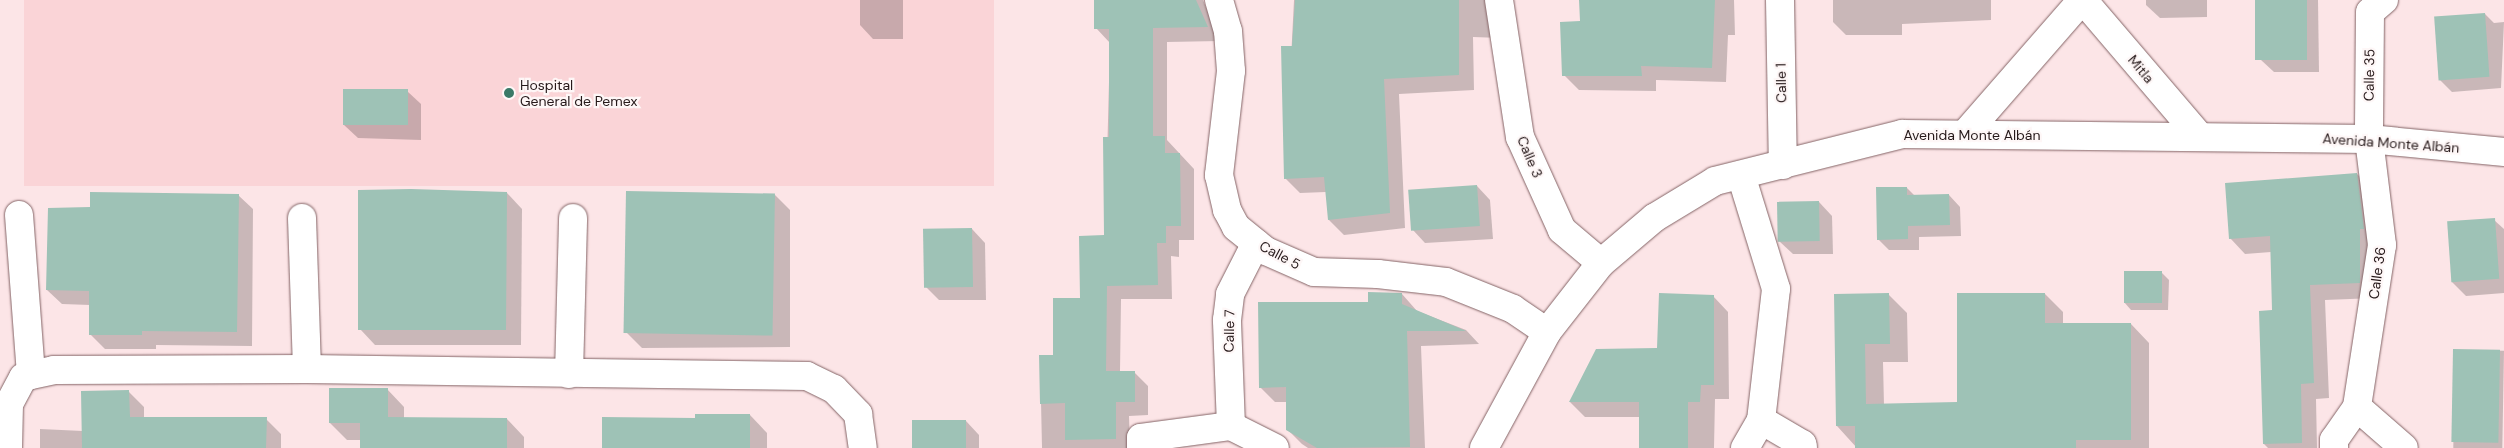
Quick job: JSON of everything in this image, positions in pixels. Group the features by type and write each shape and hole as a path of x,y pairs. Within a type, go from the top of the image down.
{"street":[{"name":"Calle 5","path":"1219,0 1228,31 1231,71 1219,175 1226,210 1236,227 1266,251 1314,272 1378,274 1446,282 1513,309 1547,332"},
{"name":"Calle 3","path":"1499,0 1520,137 1562,230 1600,263"},
{"name":"Calle 1","path":"1780,0 1783,165"},
{"name":"Mitla","path":"1965,134 2082,0 2200,137"},
{"name":"Calle 35","path":"2369,139 2370,4"},
{"name":"Avenida Monte Albán","path":"1484,448 1547,332 1600,263 1654,218 1716,181 1902,134 2369,139 2504,152"},
{"name":"Calle 36","path":"2334,448 2334,440 2357,407 2382,245 2369,139"},
{"path":"1741,175 1776,289 1761,420 1745,448"},
{"path":"20,215 31,375"},
{"path":"302,218 306,368"},
{"path":"569,374 573,218"},
{"name":"Calle 7","path":"1231,426 1227,320 1230,294 1256,242"},
{"path":"8,448 9,404 23,378 31,375 54,370 306,368 569,374 807,376 834,389 858,414 864,448"},
{"path":"2357,407 2404,448"},
{"path":"1761,420 1802,444 1803,448"},
{"path":"1141,443 1231,426 1275,448"}],"shaded area":[{"name":"Hospital General de Pemex","path":"24,0 994,0 994,186 24,186"}],"building":[{"path":"1094,0 1196,0 1208,27 1153,28 1153,136 1165,136 1165,153 1180,153 1181,226 1166,226 1166,243 1157,243 1158,285 1107,286 1106,371 1135,371 1135,402 1116,402 1116,439 1065,440 1065,403 1040,404 1039,355 1053,355 1053,298 1080,298 1079,236 1104,235 1103,137 1109,137 1109,29 1094,29"},
{"path":"1295,0 1459,0 1459,75 1384,79 1390,213 1328,220 1324,177 1284,179 1281,46 1292,46"},
{"path":"1579,0 1715,0 1712,68 1641,66 1642,76 1562,76 1560,22 1580,21"},
{"path":"2255,0 2307,0 2307,60 2255,60"},
{"path":"2485,13 2489,77 2439,80 2434,17"},
{"path":"343,89 408,89 408,125 343,125"},
{"path":"2357,173 2364,229 2360,229 2360,283 2310,285 2314,383 2301,384 2302,443 2263,444 2259,311 2272,310 2270,236 2229,239 2225,183"},
{"path":"1477,185 1480,226 1411,231 1408,190"},
{"path":"1876,187 1907,187 1907,195 1949,194 1950,225 1908,226 1908,239 1877,240"},
{"path":"411,189 507,192 506,330 358,330 358,190"},
{"path":"626,191 775,194 772,336 624,333"},
{"path":"90,192 239,194 237,332 142,331 142,335 89,335 89,291 46,290 48,208 90,207"},
{"path":"1819,201 1820,241 1778,242 1777,202"},
{"path":"2495,218 2499,279 2451,282 2447,221"},
{"path":"972,228 973,287 924,288 923,229"},
{"path":"2124,271 2162,271 2162,303 2124,303"},
{"path":"1368,292 1402,293 1402,304 1466,331 1407,331 1410,447 1317,448 1286,430 1286,387 1259,388 1258,302 1368,302"},
{"path":"1659,293 1714,295 1714,385 1701,385 1700,402 1688,402 1688,448 1639,448 1639,402 1569,402 1596,349 1657,348"},
{"path":"1889,293 1890,344 1865,344 1866,404 1957,402 1957,293 2045,293 2045,323 2131,323 2131,440 2076,440 2076,448 1855,448 1855,426 1836,426 1834,294"},
{"path":"2453,349 2500,350 2498,443 2451,442"},
{"path":"329,388 388,388 388,417 507,418 507,448 360,448 360,423 329,423"},
{"path":"129,390 130,417 267,417 266,448 82,448 81,391"},
{"path":"695,414 750,414 750,448 602,448 602,417 695,418"},
{"path":"912,420 966,420 966,448 912,448"}],"place":[{"name":"Hospital General de Pemex","path":"509,93"}]}
